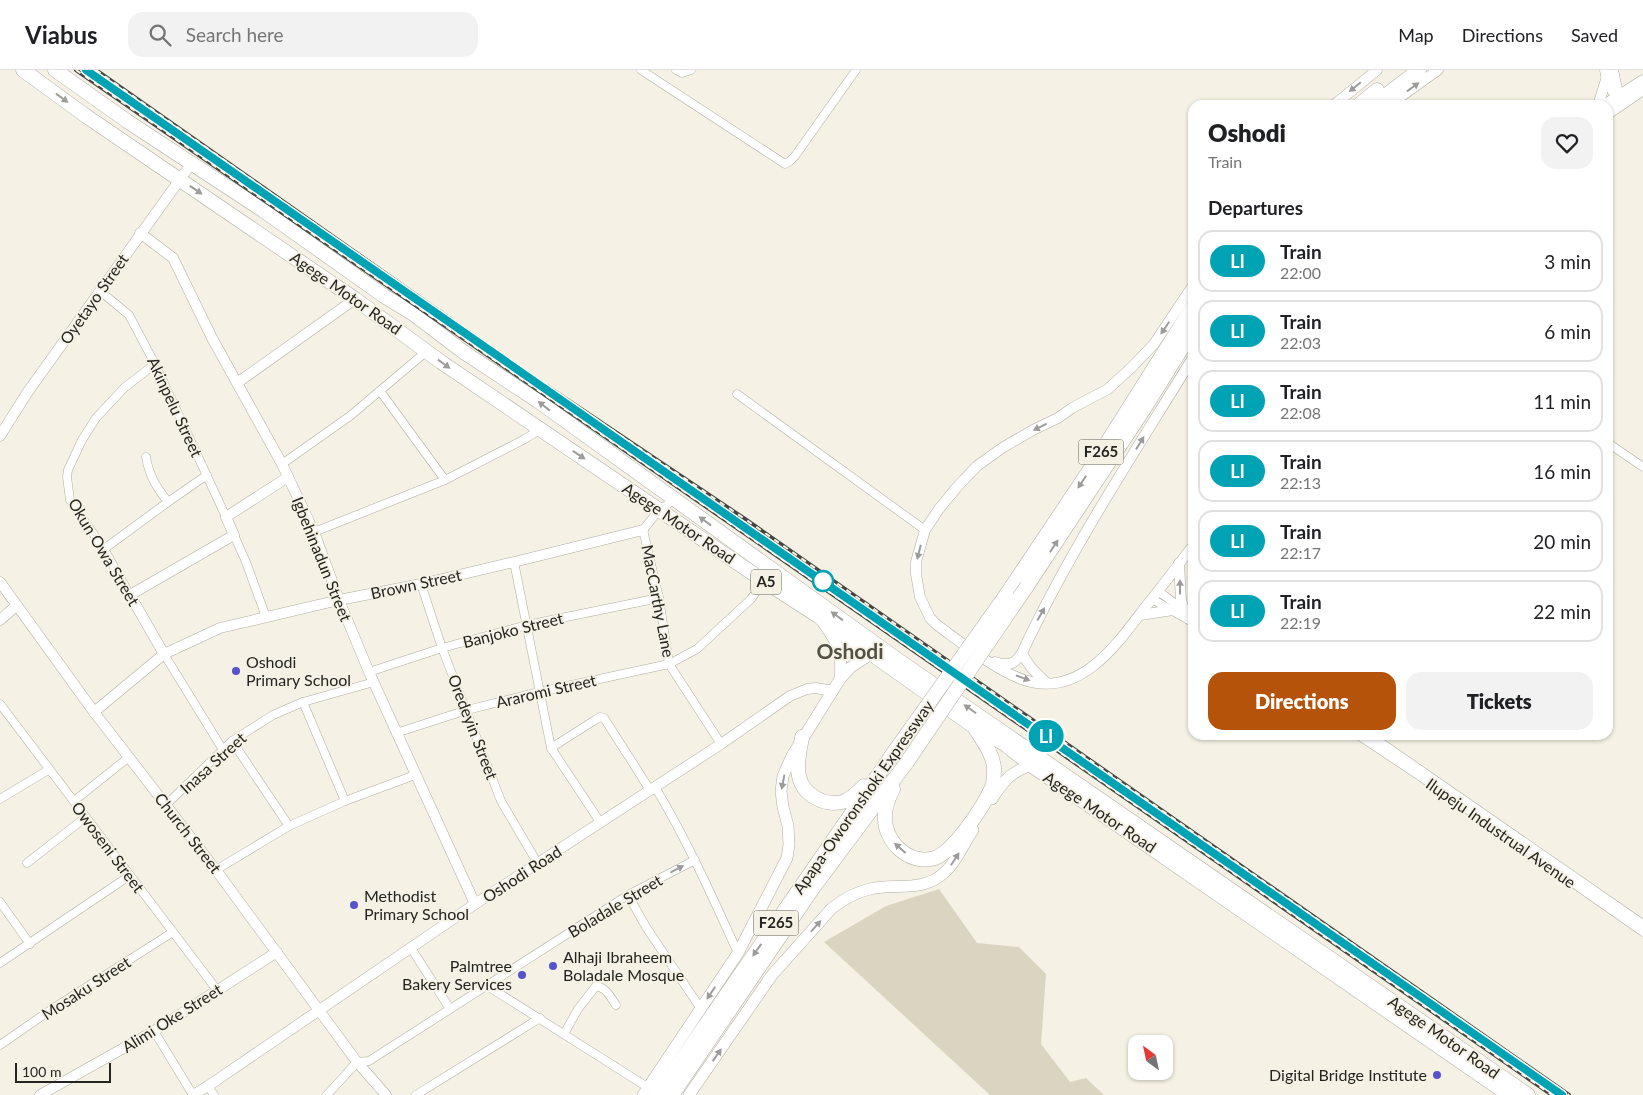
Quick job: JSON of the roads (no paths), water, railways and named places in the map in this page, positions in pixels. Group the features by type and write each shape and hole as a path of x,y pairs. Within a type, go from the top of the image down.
{"highway":[{"name":"Agege Motor Road","path":"22,70 86,116 355,299 479,388 818,616 974,726 1006,745 1031,765 1143,835 1528,1095"},
{"name":"Agege Motor Road","path":"55,70 384,296 412,313 464,353 538,401 1509,1095"},
{"path":"1365,100 1404,70"},
{"path":"1380,100 1419,70"},
{"name":"Apapa-Oworonshoki Expressway","path":"651,1093 1006,595 1089,471 1188,314"},
{"name":"Apapa-Oworonshoki Expressway","path":"672,1095 813,888 907,762 1027,586 1139,417 1188,338"},
{"path":"907,762 887,802 885,821 890,838 896,847 912,858 935,858 956,843 993,785 994,767 990,755 974,726"},
{"path":"802,737 798,768 799,779 810,795 823,801 837,802 850,798 860,790 894,752"}],"main road":[{"name":"Apapa-Oworonshoki Expressway","path":"818,616 835,640 840,651 842,662 840,679"},
{"name":"Apapa-Oworonshoki Expressway","path":"651,1093 701,1009 738,953 787,858 789,835 781,791 786,769 792,756 802,737 840,679 851,667 871,654"},
{"path":"689,1095 772,975 832,908 856,893 872,888 917,886 937,879 955,861 965,841 1001,784 1018,770 1031,765"}],"street":[{"path":"641,70 785,164 795,156 856,70"},
{"path":"676,70 682,73 691,70"},
{"path":"1340,100 1376,70"},
{"path":"1396,100 1438,70"},
{"path":"1613,70 1620,102"},
{"path":"1606,75 1610,87 1620,102"},
{"path":"1599,100 1606,75"},
{"path":"1613,109 1643,80"},
{"path":"1613,103 1620,102 1643,90"},
{"name":"Oyetayo Street","path":"0,436 27,393 191,164"},
{"name":"Igbehinadun Street","path":"140,233 173,258 212,338 282,464 314,532 339,600 369,672 475,904"},
{"name":"Akinpelu Street","path":"100,291 129,315 155,364 234,535"},
{"path":"1188,293 1154,344 1108,388 1002,448 977,466 957,487 925,530 916,562 916,574 924,609 937,625 1002,669 1025,680 1047,684 1066,680 1081,674 1098,663 1116,645 1188,551"},
{"path":"237,383 355,299"},
{"path":"282,464 350,416 428,351"},
{"name":"Okun Owa Street","path":"155,364 124,388 96,418 82,440 68,470 70,500 104,549 164,654 223,750"},
{"path":"989,661 1008,664 1016,662 1095,516 1188,365"},
{"path":"380,391 445,480"},
{"path":"737,394 925,530"},
{"path":"314,532 445,480 541,429"},
{"path":"1613,446 1643,467"},
{"path":"146,457 148,472 156,487 168,502"},
{"path":"104,549 206,476"},
{"path":"226,518 288,477"},
{"name":"MacCarthy Lane","path":"673,498 659,510 643,530 659,598 669,664 720,744"},
{"name":"Brown Street","path":"94,712 164,654 220,628 339,600 421,584 643,530"},
{"path":"130,595 234,535 266,617"},
{"path":"514,562 550,748 600,822"},
{"path":"1179,563 1180,600 1188,613"},
{"name":"Araromi Street","path":"396,733 467,710 539,692 669,664 697,649 751,599 764,581"},
{"path":"0,582 16,606 0,620"},
{"name":"Oredeyin Street","path":"421,584 442,648 501,801 538,864"},
{"path":"1155,595 1188,619"},
{"path":"1155,595 1188,613"},
{"name":"Banjoko Street","path":"369,672 442,648 527,625 659,598"},
{"name":"Church Street","path":"16,606 94,712 320,1009 357,1062 386,1095"},
{"path":"1140,615 1173,610"},
{"path":"1022,653 1032,670 1047,684"},
{"name":"Inasa Street","path":"166,806 232,741 272,715 303,702 374,682"},
{"name":"Oshodi Road","path":"193,1095 211,1090 320,1009 790,696 807,689 816,688 833,691"},
{"path":"303,702 345,801"},
{"name":"Owoseni Street","path":"2,710 74,801 216,990"},
{"path":"550,748 600,717 604,718 677,823 738,953"},
{"name":"Ilupeju Industrual Avenue","path":"1366,740 1643,932"},
{"name":"Ilupeju Industrual Avenue","path":"1377,740 1643,924"},
{"path":"232,741 290,826"},
{"path":"74,801 129,757"},
{"path":"0,798 48,770"},
{"path":"216,870 290,826 345,801 415,775"},
{"path":"27,863 86,817"},
{"name":"Boladale Street","path":"357,1062 370,1061 628,895 695,860"},
{"path":"0,963 129,876"},
{"path":"628,895 646,927 701,1009"},
{"path":"0,902 30,944"},
{"name":"Mosaku Street","path":"0,1045 52,1009 173,932"},
{"path":"411,948 450,1009"},
{"name":"Alimi Oke Street","path":"40,1095 154,1031 276,952"},
{"path":"486,985 540,1018 651,1093"},
{"path":"564,1034 578,1009 596,986 606,990 616,1005"},
{"path":"416,1095 540,1018"},
{"path":"154,1031 193,1095"},
{"path":"327,1095 357,1062"}],"railway":[{"path":"76,70 1552,1095"},
{"path":"96,70 523,370 745,519 1569,1095"}],"train":[{"name":"LI","path":"86,70 1562,1095"}],"place":[{"name":"Oshodi Primary School","path":"236,671"},
{"name":"Methodist Primary School","path":"354,905"},
{"name":"Alhaji Ibraheem Boladale Mosque","path":"553,966"},
{"name":"Palmtree Bakery Services","path":"522,975"},
{"name":"Digital Bridge Institute","path":"1437,1075"}],"district":[{"name":"Oshodi","path":"850,652"}]}
